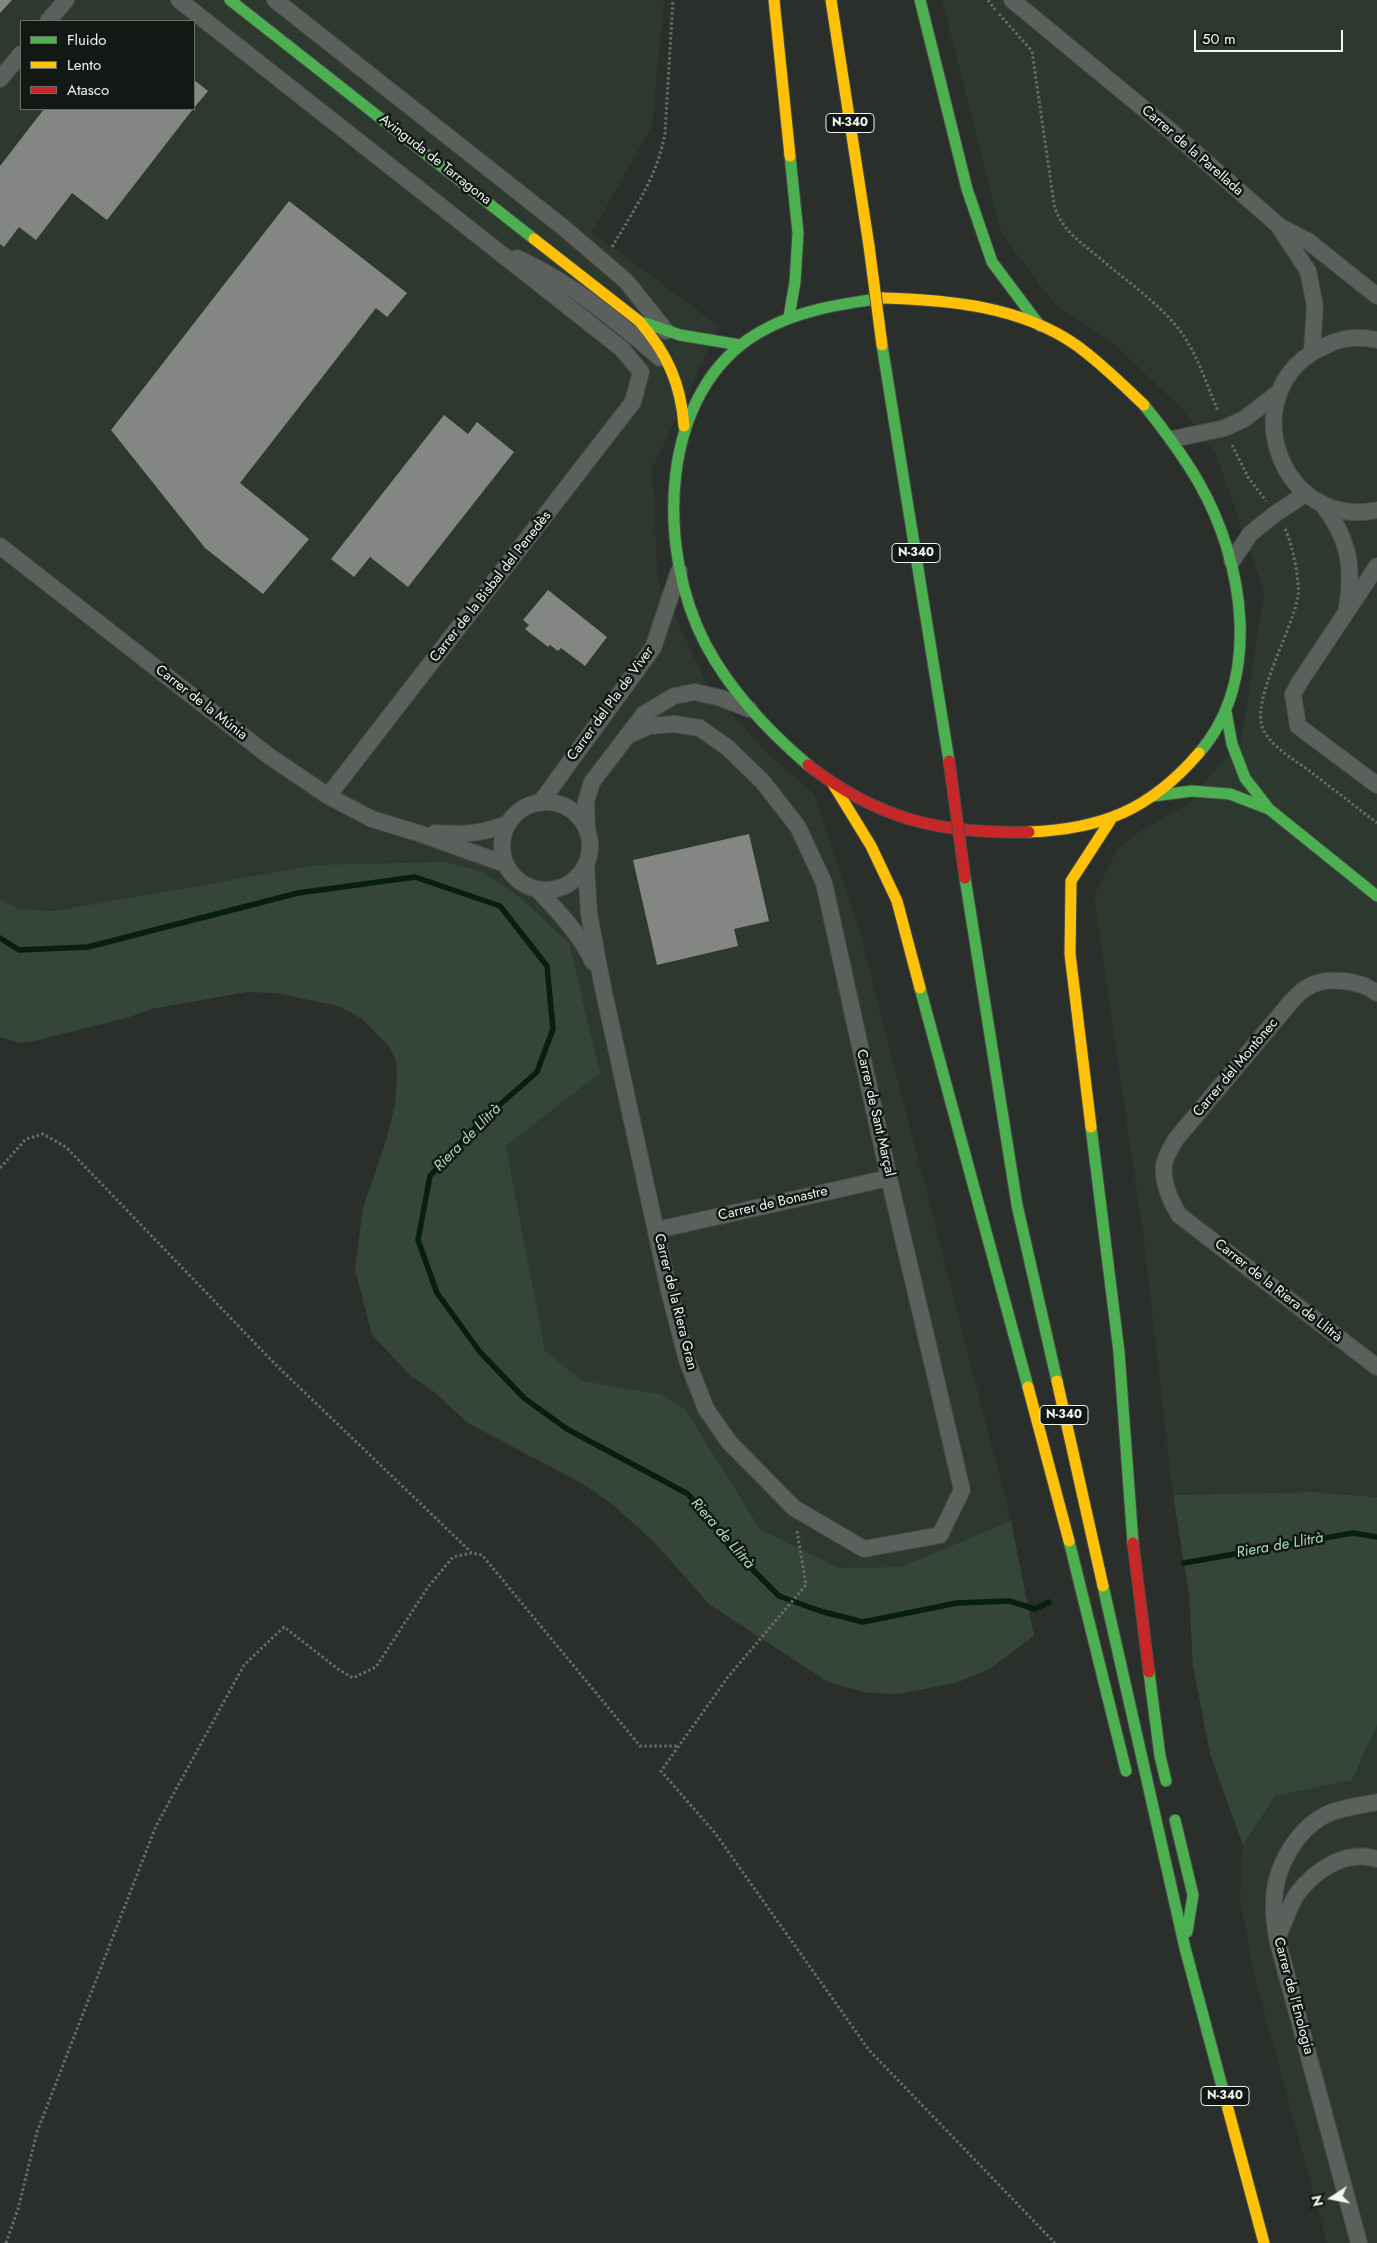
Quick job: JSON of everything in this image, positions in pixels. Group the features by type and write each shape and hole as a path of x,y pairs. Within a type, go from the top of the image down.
{"main road":[{"name":"Avinguda de Tarragona","path":"230,0 639,321 659,342 673,368 684,401 684,430"},
{"path":"774,0 798,233 795,282 789,317"},
{"name":"N-340","path":"831,0 870,246 882,345 949,761 965,878 1017,1205 1185,1948 1264,2243"},
{"path":"920,0 967,190 992,262 1040,326"},
{"path":"883,298 924,299 981,307 1040,326 1073,342 1138,397 1173,439 1197,480 1215,517 1232,561 1239,599 1242,638 1235,683 1226,712 1213,736 1197,756 1152,796 1110,821 1042,831 994,832 960,829 912,821 872,804 833,784 802,761 749,709 725,676 703,639 690,613 679,571 674,520 677,460 684,430 710,381 724,361 740,345 789,317 831,306 883,298"},
{"name":"Avinguda de Tarragona","path":"639,321 667,333 699,340 740,345"},
{"path":"1226,712 1232,744 1245,778 1269,809 1377,896"},
{"path":"833,784 871,846 896,901 1074,1560 1128,1781"},
{"path":"1152,796 1192,791 1230,794 1269,809"},
{"path":"1110,821 1071,881 1070,954 1119,1352 1133,1549 1160,1756 1169,1794"},
{"path":"1173,1812 1193,1895 1185,1948"},
{"path":"1164,1915 1185,1948"}],"street":[{"path":"49,20 66,0"},
{"path":"179,0 492,247 544,270 584,297 673,368"},
{"name":"Avinguda de Tarragona","path":"275,0 564,228 626,281 667,333"},
{"name":"Carrer de la Parellada","path":"1012,0 1172,132 1279,226 1308,241 1377,296"},
{"path":"0,79 20,55"},
{"path":"1279,226 1308,271 1315,306 1312,351"},
{"name":"Carrer de la Bisbal del Penedès","path":"328,796 633,402 641,372 622,349 492,247"},
{"path":"1377,340 1367,338 1338,340 1312,351 1292,370 1278,393 1272,420 1275,448 1287,473 1306,494 1323,505 1344,512 1366,513 1377,510"},
{"path":"1173,439 1225,428 1244,419 1278,393"},
{"path":"1232,561 1250,534 1275,514 1306,494"},
{"path":"1323,505 1338,525 1347,549 1351,582 1346,614"},
{"name":"Carrer de la Múnia","path":"0,546 269,756 328,796 372,819 505,864"},
{"path":"1377,566 1293,694 1298,726 1377,785"},
{"name":"Carrer del Pla de Viver","path":"540,803 653,648 679,571"},
{"path":"586,830 577,815 562,805 540,803 528,806 515,814 505,830 501,846 505,864 528,887 537,889 548,891 562,888 576,878 586,864 590,846 586,830 586,802 592,782 644,714 674,696 696,692 721,698 749,709"},
{"name":"Carrer de Sant Marçal","path":"627,736 649,726 674,724 700,728 728,748 763,782 798,827 824,883 889,1178 962,1490 940,1535 864,1549"},
{"name":"Carrer de la Múnia","path":"418,833 460,834 488,832 509,823"},
{"name":"Carrer de la Riera Gran","path":"586,864 590,914 602,983 686,1360 706,1409 729,1442 794,1508 864,1549"},
{"name":"Carrer de la Riera Gran","path":"537,889 563,916 587,949 602,983"},
{"name":"Carrer del Montònec","path":"1179,1215 1171,1202 1166,1187 1164,1164 1176,1139 1290,1003 1307,987 1327,981 1353,982 1374,991"},
{"name":"Carrer de Bonastre","path":"657,1230 889,1178"},
{"name":"Carrer de la Riera de Llitrà","path":"1179,1215 1377,1367"},
{"name":"Carrer de l'Enologia","path":"1359,2243 1278,1939 1274,1904 1277,1879 1295,1841 1313,1823 1332,1812 1377,1802"},
{"path":"1278,1939 1296,1896 1318,1871 1343,1859 1369,1856 1377,1859"}],"path":[{"path":"610,252 649,184 662,150 667,104 673,0"},
{"path":"0,1168 26,1139 34,1136 43,1134 66,1147 276,1365 472,1552 482,1555 640,1746 678,1746"},
{"path":"794,1508 806,1585 728,1677 661,1771 715,1833 869,2050 1055,2243"},
{"path":"6,2243 18,2209 37,2132 156,1826 244,1665 284,1627 338,1669 353,1678 376,1667 428,1587 453,1558 472,1552"}],"shaded area":[{"path":"0,0 664,0 652,126 592,232 719,326 652,469 658,581 708,687 765,751 814,794 859,929 1011,1521 900,1567 839,1568 760,1529 685,1409 660,1394 583,1381 545,1351 506,1146 600,1073 317,865 54,911 19,909 0,899"},
{"path":"942,0 1377,0 1377,1497 1310,1492 1173,1495 1144,1241 1094,895 1119,847 1145,828 1192,802 1211,774 1241,743 1264,592 1216,454 1183,410 1111,341 1055,305 1001,233"},
{"path":"445,862 482,872 517,895 569,943 600,1073 506,1146 545,1351 583,1381 660,1394 685,1409 760,1529 839,1568 900,1567 1011,1521 1034,1636 991,1668 950,1684 898,1694 867,1693 828,1682 709,1604 654,1542 612,1504 583,1484 468,1423 433,1391 411,1376 372,1335 355,1269 363,1208 386,1141 395,1104 397,1073 396,1060 390,1048 362,1019 338,1006 277,993 247,992 151,1009 130,1017 34,1041 20,1043 0,1037 0,899 19,909 54,911 317,865"},
{"path":"1310,1492 1377,1497 1377,1725 1352,1780 1275,1796 1243,1845 1210,1754 1193,1666 1189,1594 1173,1495"},
{"path":"1377,1725 1377,2243 1327,2243 1255,1978 1240,1899 1243,1845 1275,1796 1352,1780"}],"building":[{"path":"0,0 12,0 0,13"},
{"path":"195,81 208,91 195,107"},
{"path":"43,110 192,110 107,220 72,193 36,240 19,227 4,247 0,244 0,166"},
{"path":"289,201 407,293 387,317 376,308 240,483 309,539 263,594 205,548 111,430"},
{"path":"444,415 468,434 477,422 514,452 408,587 370,557 354,577 331,559"},
{"path":"548,590 607,637 585,666 561,648 558,651 550,645 548,647 525,629 529,625 523,620"},
{"path":"749,834 769,921 734,929 738,946 657,965 633,860"}],"waterway":[{"name":"Riera de Llitrà","path":"0,938 19,950 88,947 298,893 415,877 500,906 547,966 553,1029 537,1072 479,1123 430,1176 418,1240 437,1293 480,1352 524,1398 567,1429 688,1494 734,1551 779,1596 820,1611 863,1622 957,1603 1009,1601 1035,1609 1049,1602"},
{"name":"Riera de Llitrà","path":"1184,1563 1353,1533 1377,1537"}],"traffic: fast":[{"path":"230,0 534,239"},
{"path":"920,0 967,189 992,262 1040,326"},
{"path":"789,317 795,282 798,233 790,156"},
{"path":"808,765 751,710 727,679 706,645 690,607 679,565 674,520 676,475 684,432 701,393 726,359 760,332 789,318 820,309 883,298"},
{"path":"645,323 680,335 740,345"},
{"path":"882,345 949,761"},
{"path":"1144,405 1173,443 1199,483 1215,514 1227,548 1236,584 1240,620 1239,656 1232,691 1219,723 1199,753"},
{"path":"1226,712 1232,744 1245,778 1269,809 1377,896"},
{"path":"1153,796 1192,791 1230,794 1269,809"},
{"path":"965,878 1017,1205 1057,1381"},
{"path":"920,988 1028,1387"},
{"path":"1091,1127 1119,1352 1133,1543"},
{"path":"1069,1541 1126,1771"},
{"path":"1103,1586 1185,1948 1228,2109"},
{"path":"1149,1672 1160,1756 1166,1781"},
{"path":"1175,1820 1193,1895 1187,1932"}],"traffic: slow":[{"path":"774,0 790,156"},
{"path":"831,0 869,246"},
{"path":"534,239 639,321 649,333 665,357 676,383 680,396 684,426"},
{"path":"869,246 882,345"},
{"path":"883,298 958,303 1032,321 1076,345 1103,366 1144,405"},
{"path":"1029,832 1079,826 1102,821 1123,813 1162,789 1181,773 1199,753"},
{"path":"833,784 871,846 897,901 920,988"},
{"path":"1091,1127 1070,954 1071,881 1110,821"},
{"path":"1057,1381 1103,1586"},
{"path":"1028,1387 1069,1541"},
{"path":"1228,2109 1264,2243"}],"traffic: jam":[{"path":"949,761 965,878"},
{"path":"808,765 834,784 860,799 912,820 967,830 1029,832"},
{"path":"1133,1543 1149,1672"}]}
